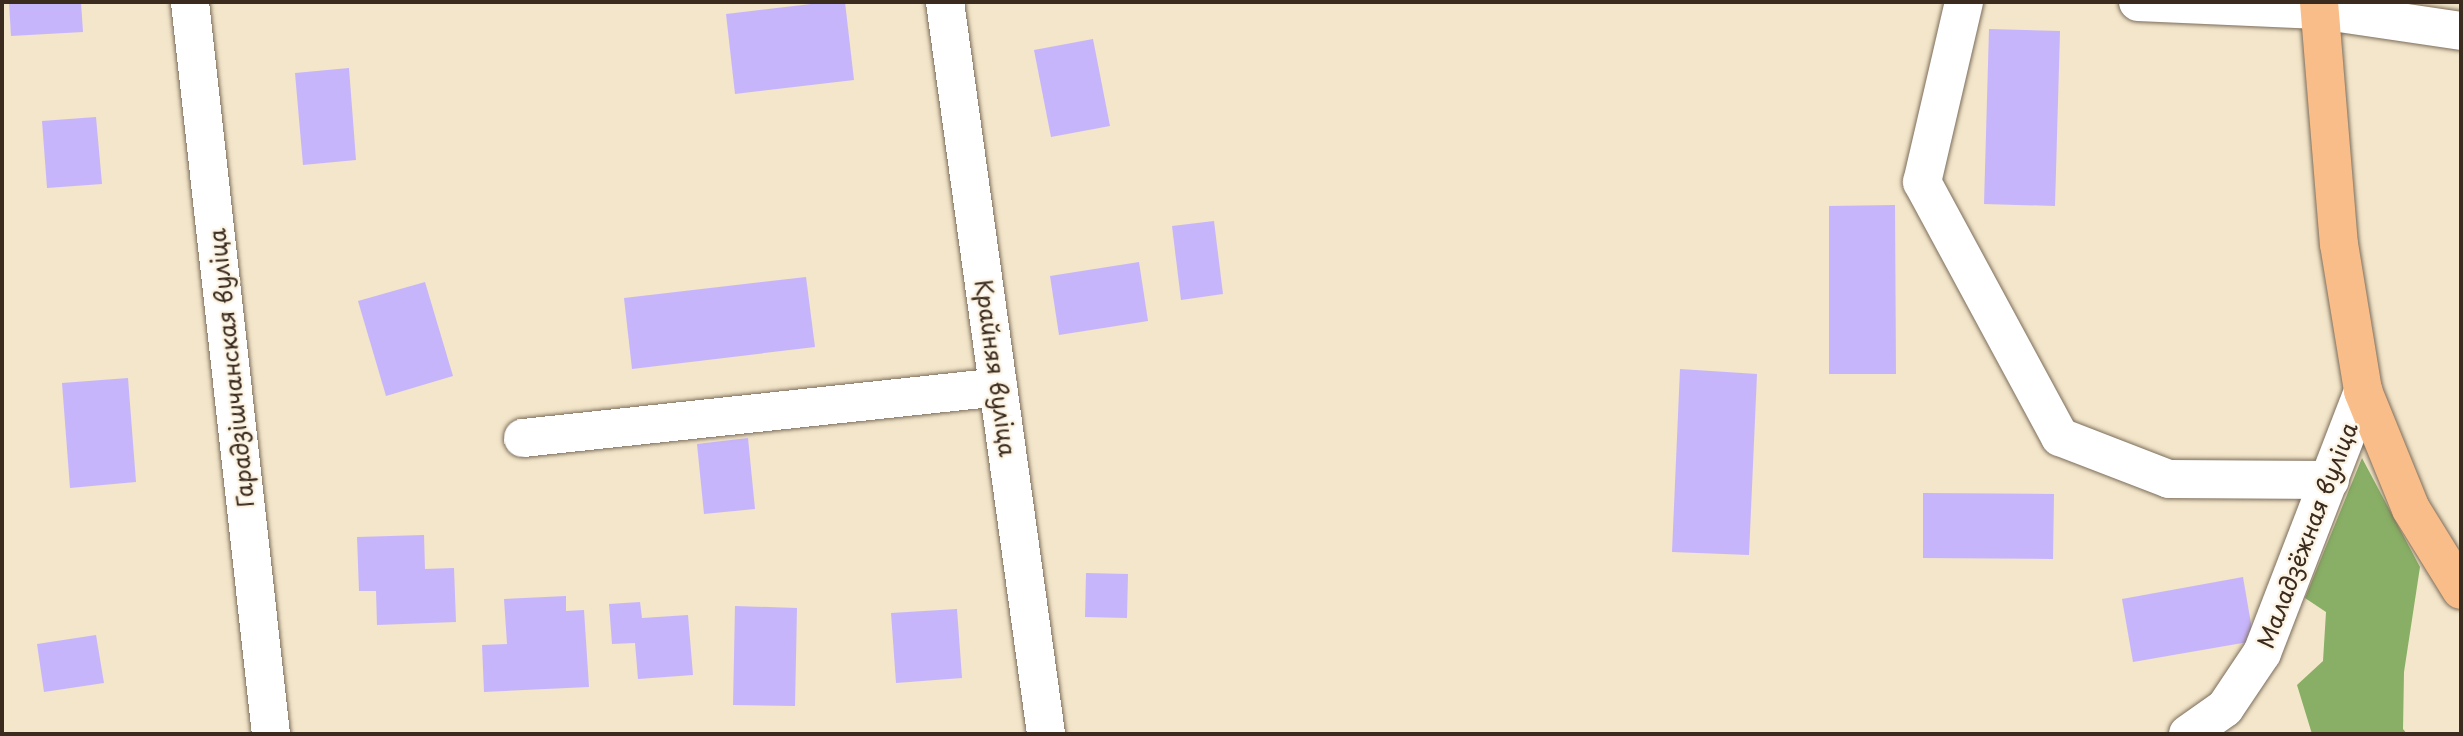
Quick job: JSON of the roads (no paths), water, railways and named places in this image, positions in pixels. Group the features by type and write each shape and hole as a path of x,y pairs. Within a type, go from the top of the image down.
{"main road":[{"path":"2319,6 2339,244 2363,391 2411,509 2461,590"}],"street":[{"name":"Гарадзішчанская вуліца","path":"190,2 271,734"},
{"name":"Крайняя вуліца","path":"945,2 1046,734"},
{"path":"1964,2 1922,182 2060,436 2169,479 2330,480"},
{"path":"2138,2 2319,6 2461,31"},
{"path":"523,438 998,387"},
{"name":"Маладзёжная вуліца","path":"2188,734 2225,708 2262,653 2363,391"}]}
